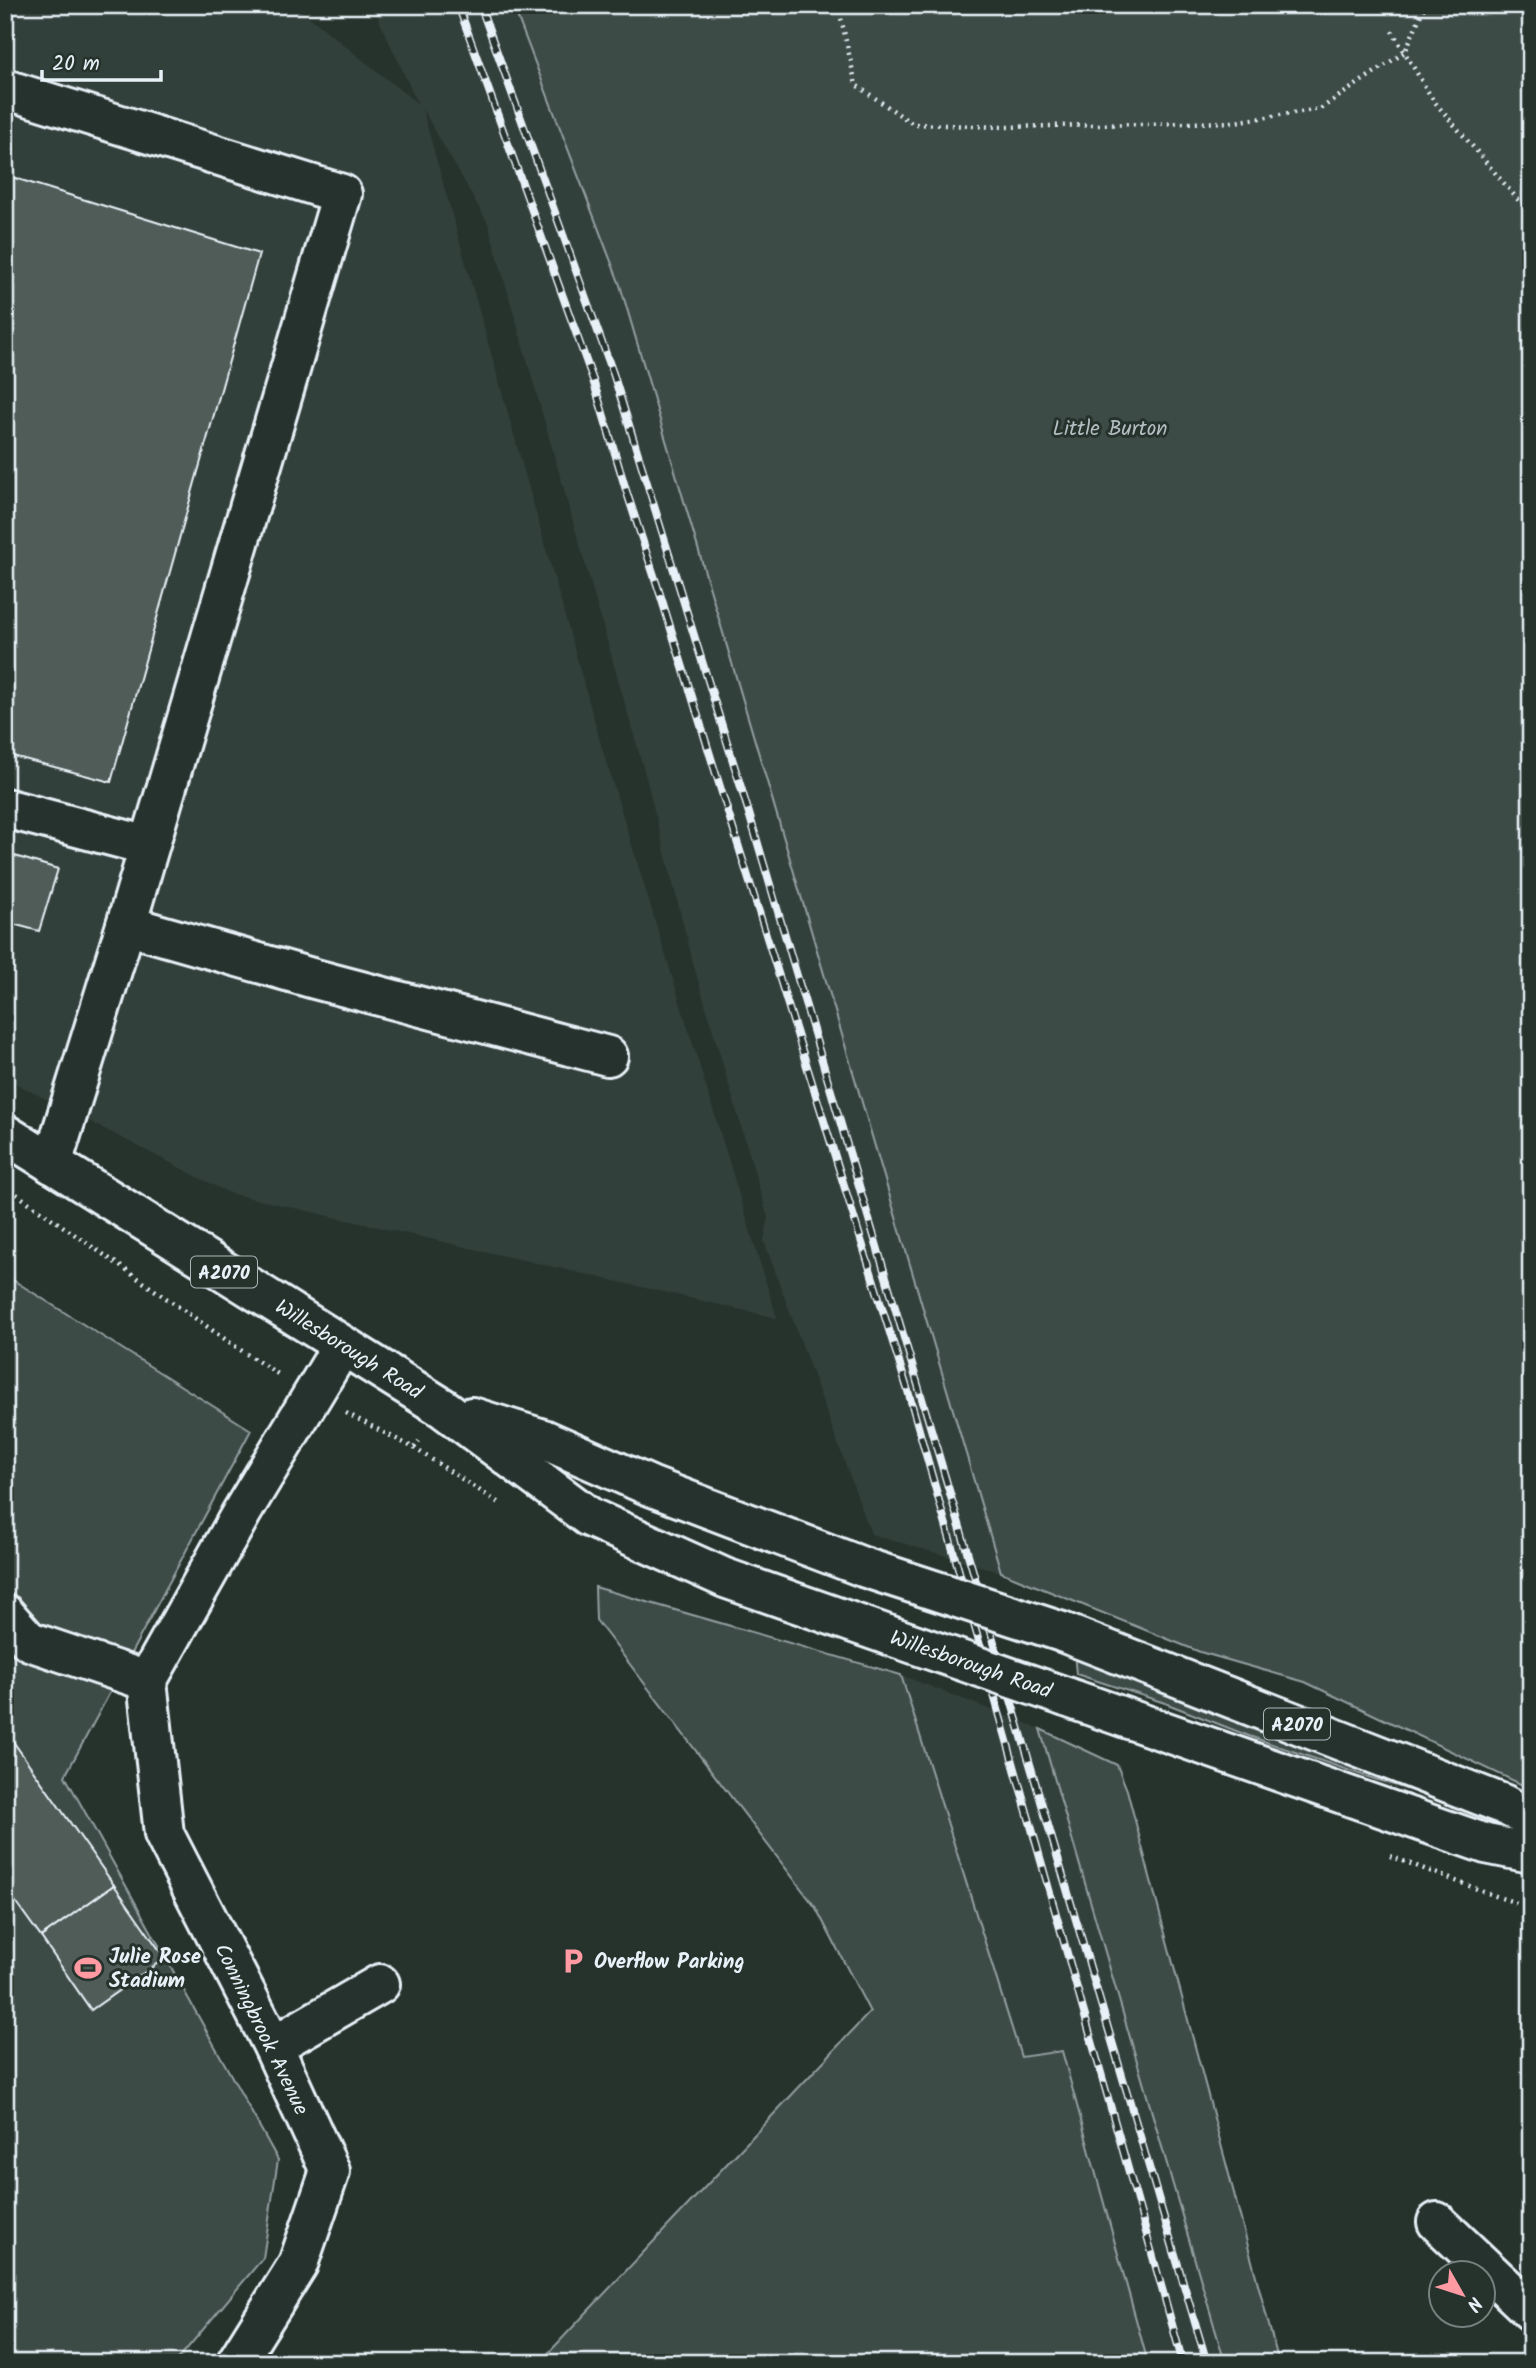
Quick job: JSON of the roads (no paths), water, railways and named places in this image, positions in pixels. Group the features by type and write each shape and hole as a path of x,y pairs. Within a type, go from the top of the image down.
{"main road":[{"path":"5,89 342,194 126,925 52,1164"},
{"path":"5,808 149,846"},
{"path":"126,925 608,1056"},
{"name":"Willesborough Road","path":"5,1134 443,1408 589,1517 725,1578 1486,1844 1531,1853"},
{"path":"5,1614 30,1641 147,1681 242,1512 342,1346"},
{"name":"Willesborough Road","path":"443,1408 543,1439 650,1486 863,1567 1062,1632 1503,1804 1531,1818"},
{"name":"Conningbrook Avenue","path":"147,1681 164,1834 273,2046 330,2171 298,2264 236,2363"},
{"path":"273,2046 380,1984"},
{"path":"1437,2222 1531,2311"}],"railway":[{"path":"458,5 593,380 908,1391 1183,2363"},
{"path":"480,5 613,373 748,810 1207,2363"}],"place":[{"name":"Overflow Parking","path":"573,1961"},
{"name":"Julie Rose Stadium","path":"88,1968"}],"park label":[{"name":"Little Burton","path":"1110,428"}]}
